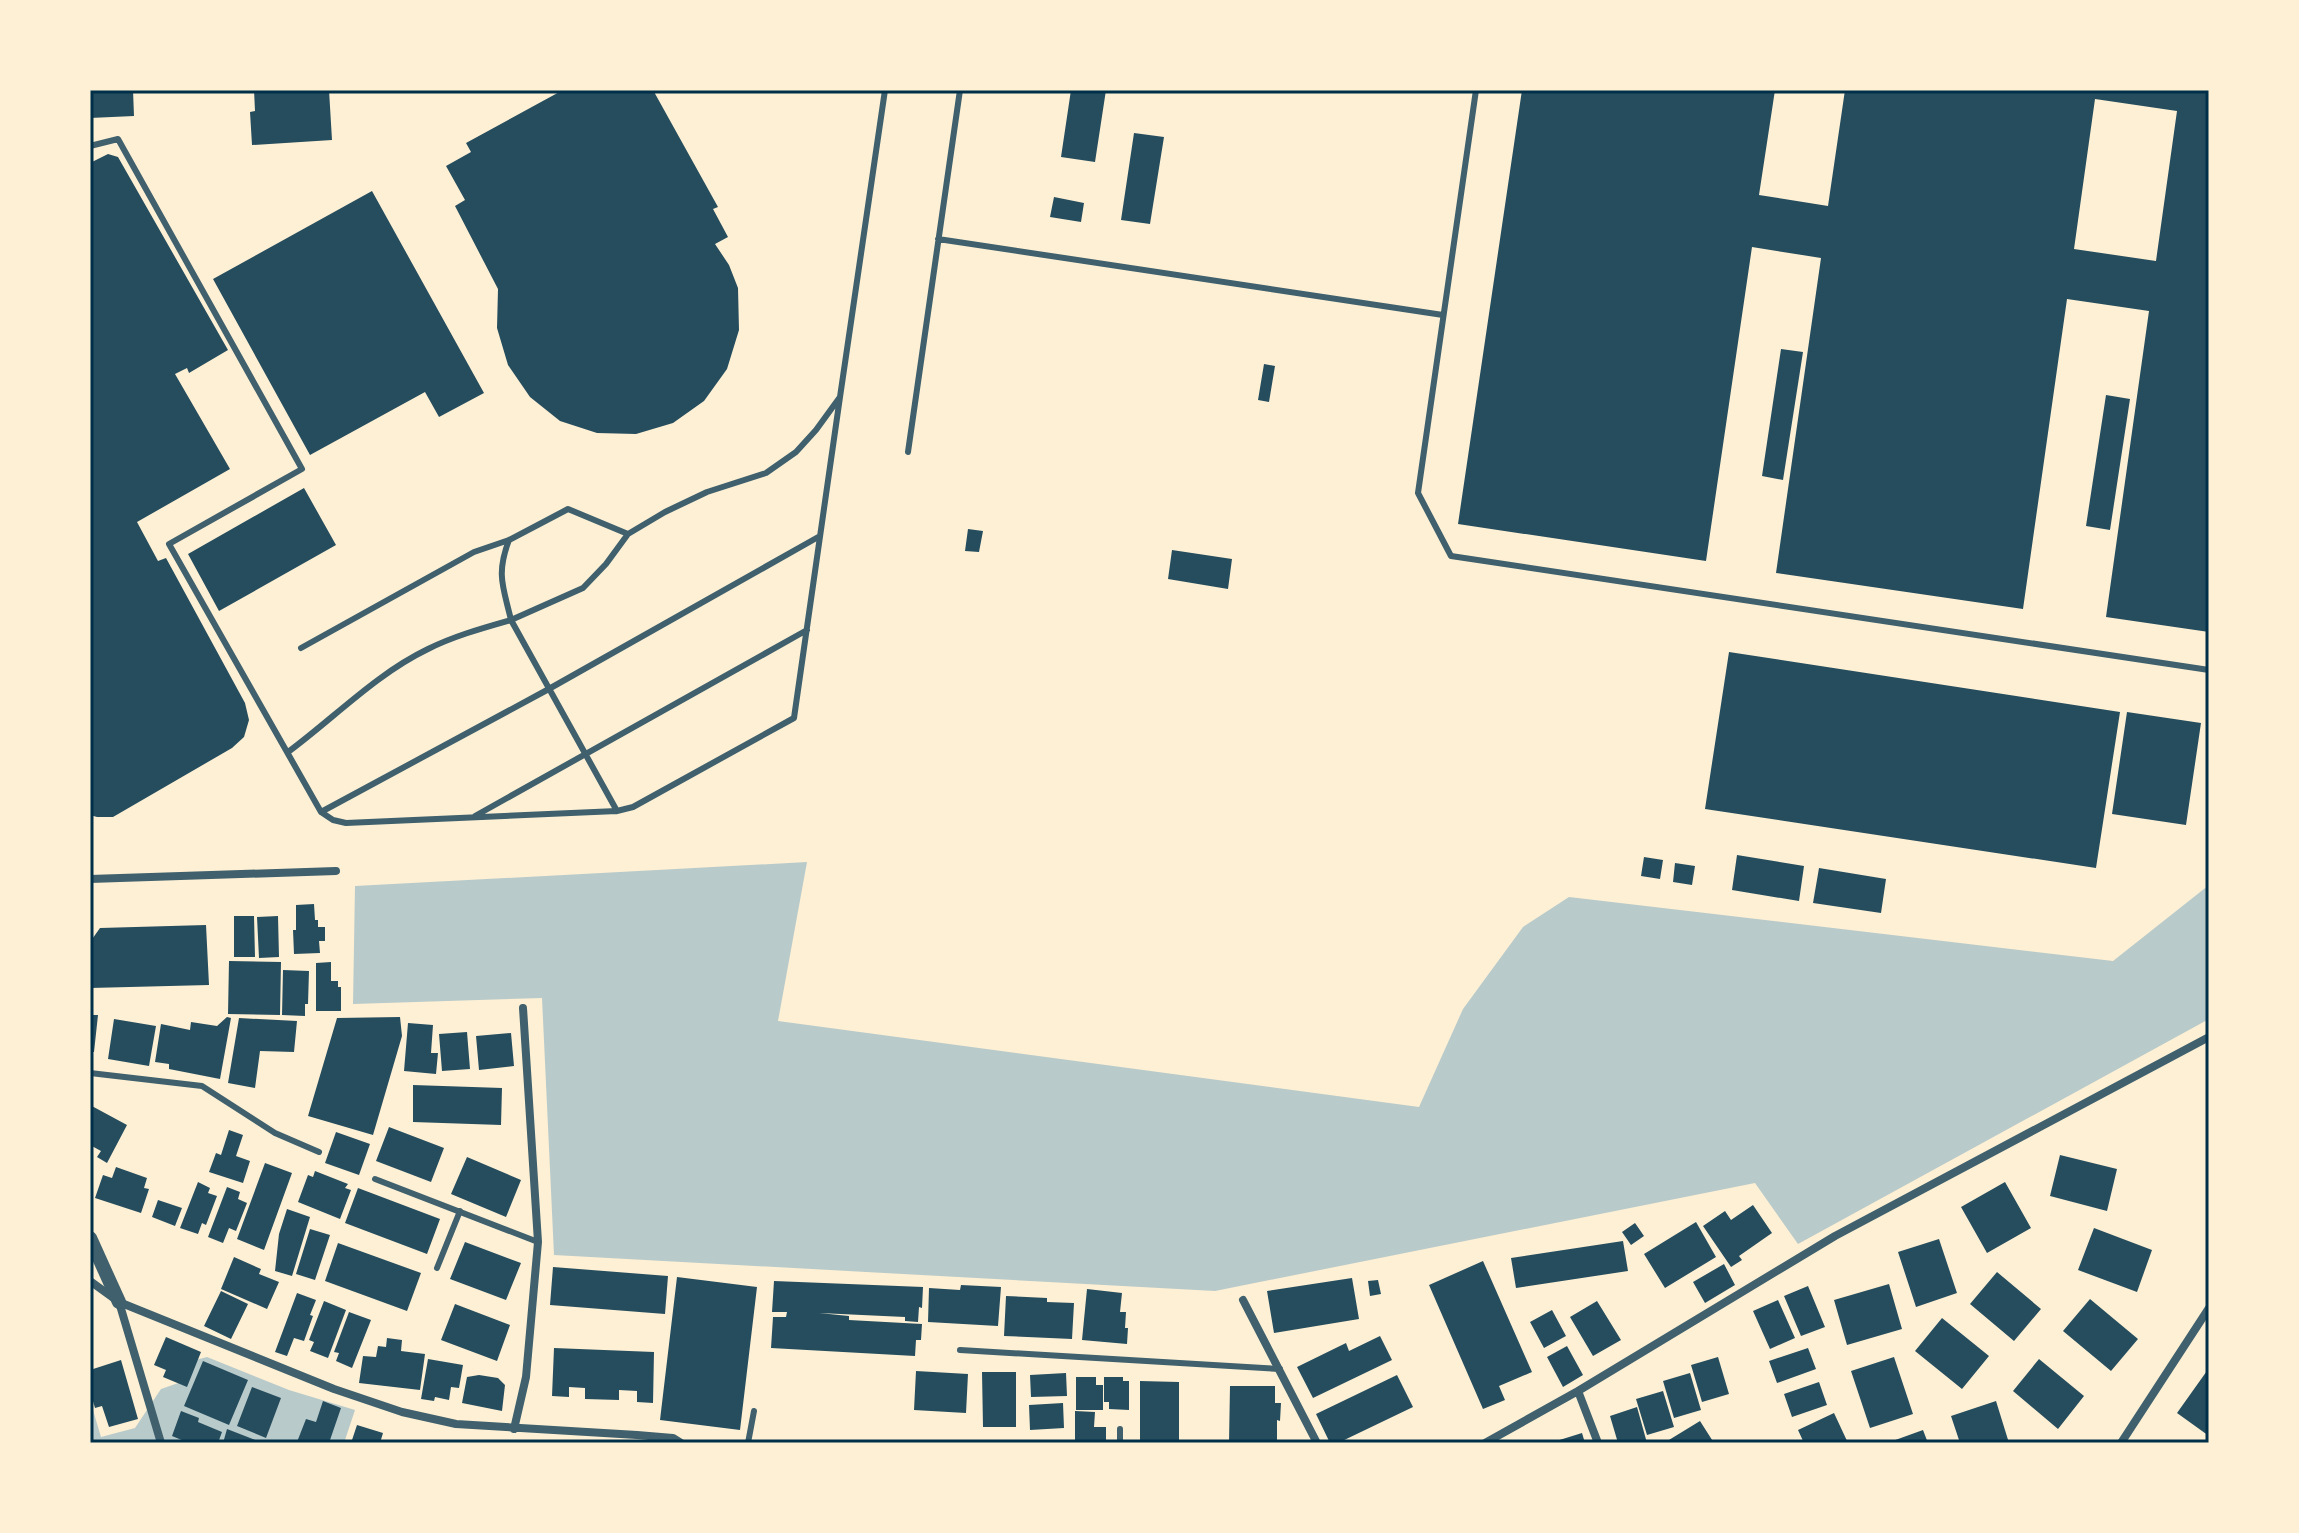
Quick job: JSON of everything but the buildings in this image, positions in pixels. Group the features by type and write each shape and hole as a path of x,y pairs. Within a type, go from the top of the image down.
{"street":[{"path":"90,879 336,871"},
{"path":"514,1429 526,1377 538,1242 523,1008"},
{"path":"1485,1443 1578,1391 1835,1236 2209,1037"},
{"path":"90,1238 119,1302 161,1443"},
{"path":"90,1281 119,1302 334,1389 402,1412 456,1424 673,1438 681,1443"},
{"path":"1243,1300 1317,1443"},
{"path":"2121,1443 2209,1308"},
{"path":"2201,1321 2209,1326"},
{"path":"1578,1391 1598,1443"}],"lane":[{"path":"90,146 118,139 302,469 169,544 321,812 333,820 346,823 617,811 633,807 794,718 885,90"},
{"path":"908,452 960,90"},
{"path":"1476,90 1418,493 1451,556 2209,670"},
{"path":"938,239 1443,315"},
{"path":"288,752 382,677 427,650 511,620 583,588 628,534 707,492 766,473 796,452 840,397"},
{"path":"301,648 474,552 509,540 568,509 628,534"},
{"path":"321,812 547,690 820,536"},
{"path":"509,540 501,561 501,580 511,620 547,690 617,811"},
{"path":"472,817 807,630"},
{"path":"90,1073 202,1086 275,1133 319,1152"},
{"path":"375,1179 538,1242"},
{"path":"437,1268 460,1211"},
{"path":"960,1350 1280,1369"},
{"path":"748,1443 754,1411"},
{"path":"1120,1429 1120,1443"}],"shaded area":[{"path":"807,862 778,1021 1419,1107 1463,1009 1523,927 1569,897 2113,961 2209,885 2209,1019 1798,1244 1755,1183 1215,1291 554,1255 542,998 353,1004 355,886"},
{"path":"207,1357 289,1390 355,1410 344,1443 90,1443 90,1400 101,1437 135,1428 161,1389 187,1380 192,1361"}]}
